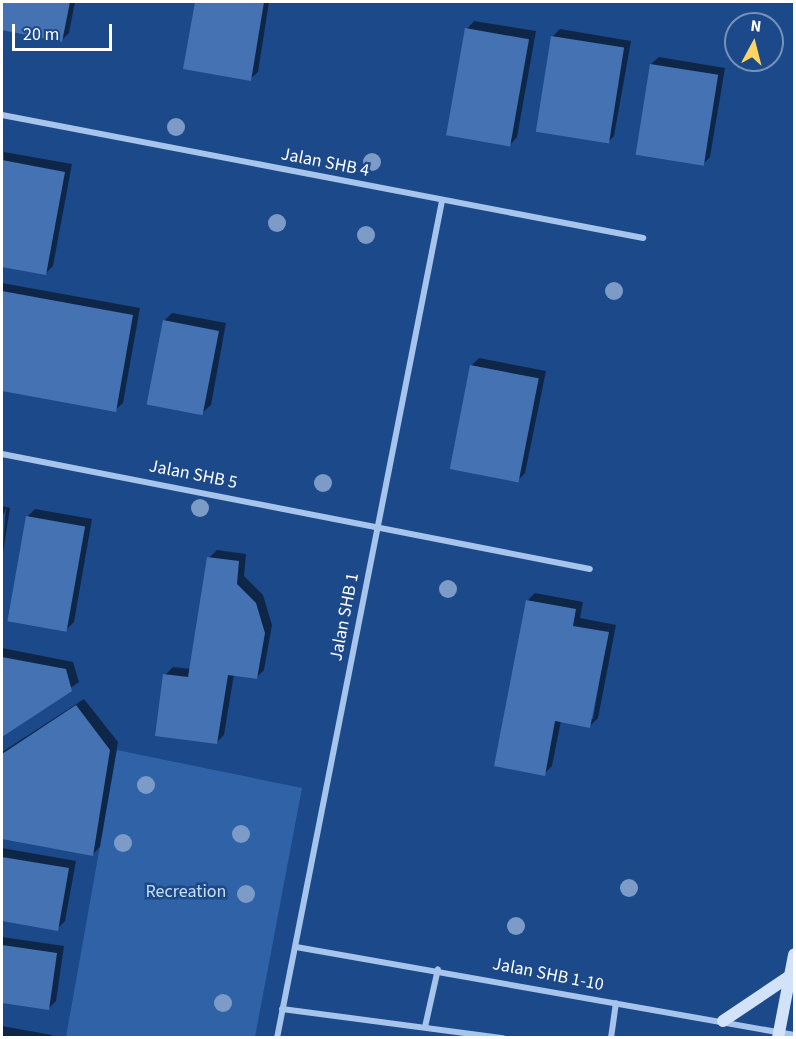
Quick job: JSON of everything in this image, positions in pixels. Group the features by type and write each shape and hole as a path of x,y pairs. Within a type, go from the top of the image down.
{"main road":[{"path":"779,1035 795,955"},
{"path":"723,1021 790,976"}],"street":[{"name":"Jalan SHB 4","path":"2,115 643,238"},
{"name":"Jalan SHB 1","path":"277,1038 442,201"},
{"name":"Jalan SHB 5","path":"2,454 590,569"},
{"name":"Jalan SHB 1-10","path":"296,946 438,969 723,1021 779,1035 795,1035"},
{"path":"425,1027 438,969"},
{"path":"611,1038 616,1003"},
{"path":"282,1009 502,1038"}],"green space":[{"name":"Recreation","path":"117,750 302,788 255,1037 66,1037"}],"building":[{"path":"3,2 70,2 62,42 2,30"},
{"path":"195,2 264,2 251,81 183,69"},
{"path":"465,28 529,39 510,147 446,135"},
{"path":"551,36 624,48 609,143 536,132"},
{"path":"650,64 718,75 704,166 636,155"},
{"path":"2,160 65,172 46,275 2,267"},
{"path":"2,291 133,315 116,412 2,391"},
{"path":"163,320 219,331 203,415 147,404"},
{"path":"470,365 539,378 518,482 450,469"},
{"path":"26,516 85,526 67,632 7,621"},
{"path":"207,557 239,561 237,584 256,603 265,633 257,679 228,675 217,744 155,736 163,674 188,677"},
{"path":"526,600 576,609 573,626 609,632 590,728 555,721 545,776 494,766"},
{"path":"2,657 66,669 72,691 2,737"},
{"path":"76,705 110,750 93,856 2,839 2,754"},
{"path":"2,857 69,868 58,931 2,921"},
{"path":"2,945 57,953 49,1010 2,1003"}]}
